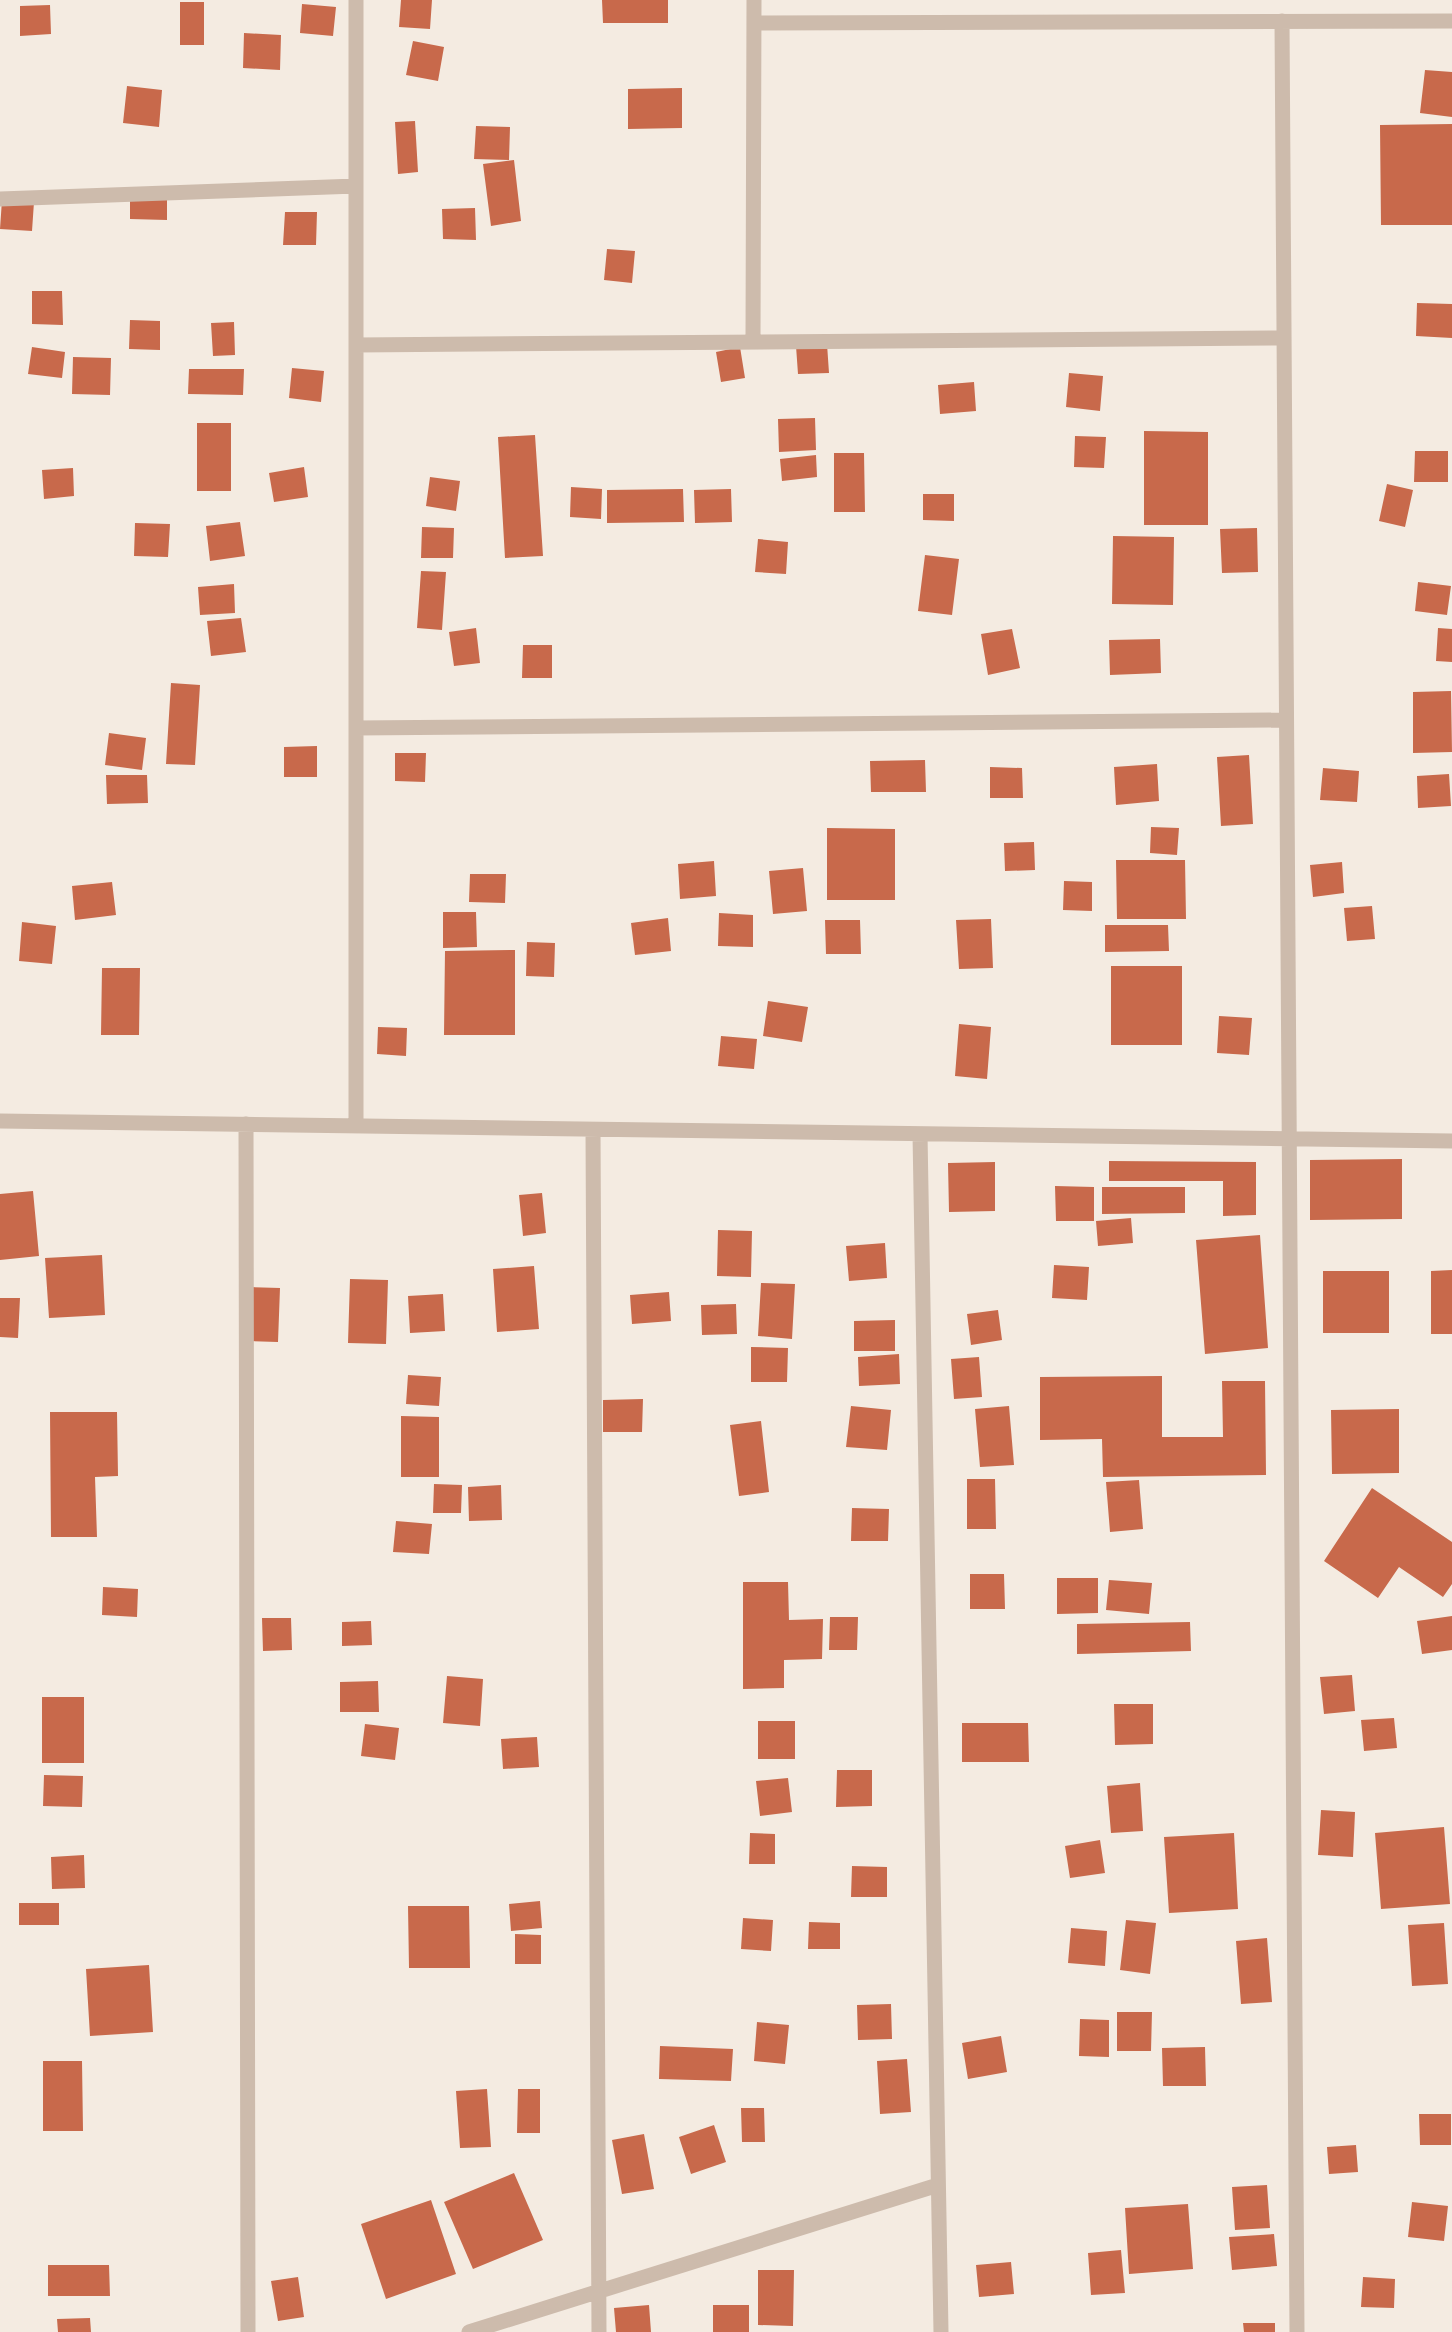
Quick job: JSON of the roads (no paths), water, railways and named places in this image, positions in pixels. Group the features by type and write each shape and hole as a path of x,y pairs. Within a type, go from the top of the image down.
{"street":[{"path":"356,0 356,1126"},
{"path":"753,342 754,0"},
{"path":"1282,21 1297,2332"},
{"path":"753,23 1452,21"},
{"path":"0,200 356,186"},
{"path":"356,345 1284,338"},
{"path":"356,728 1286,720"},
{"path":"0,1121 1452,1141"},
{"path":"246,1124 248,2332"},
{"path":"593,1130 599,2332"},
{"path":"920,1134 941,2332"},
{"path":"469,2332 938,2186"}]}
